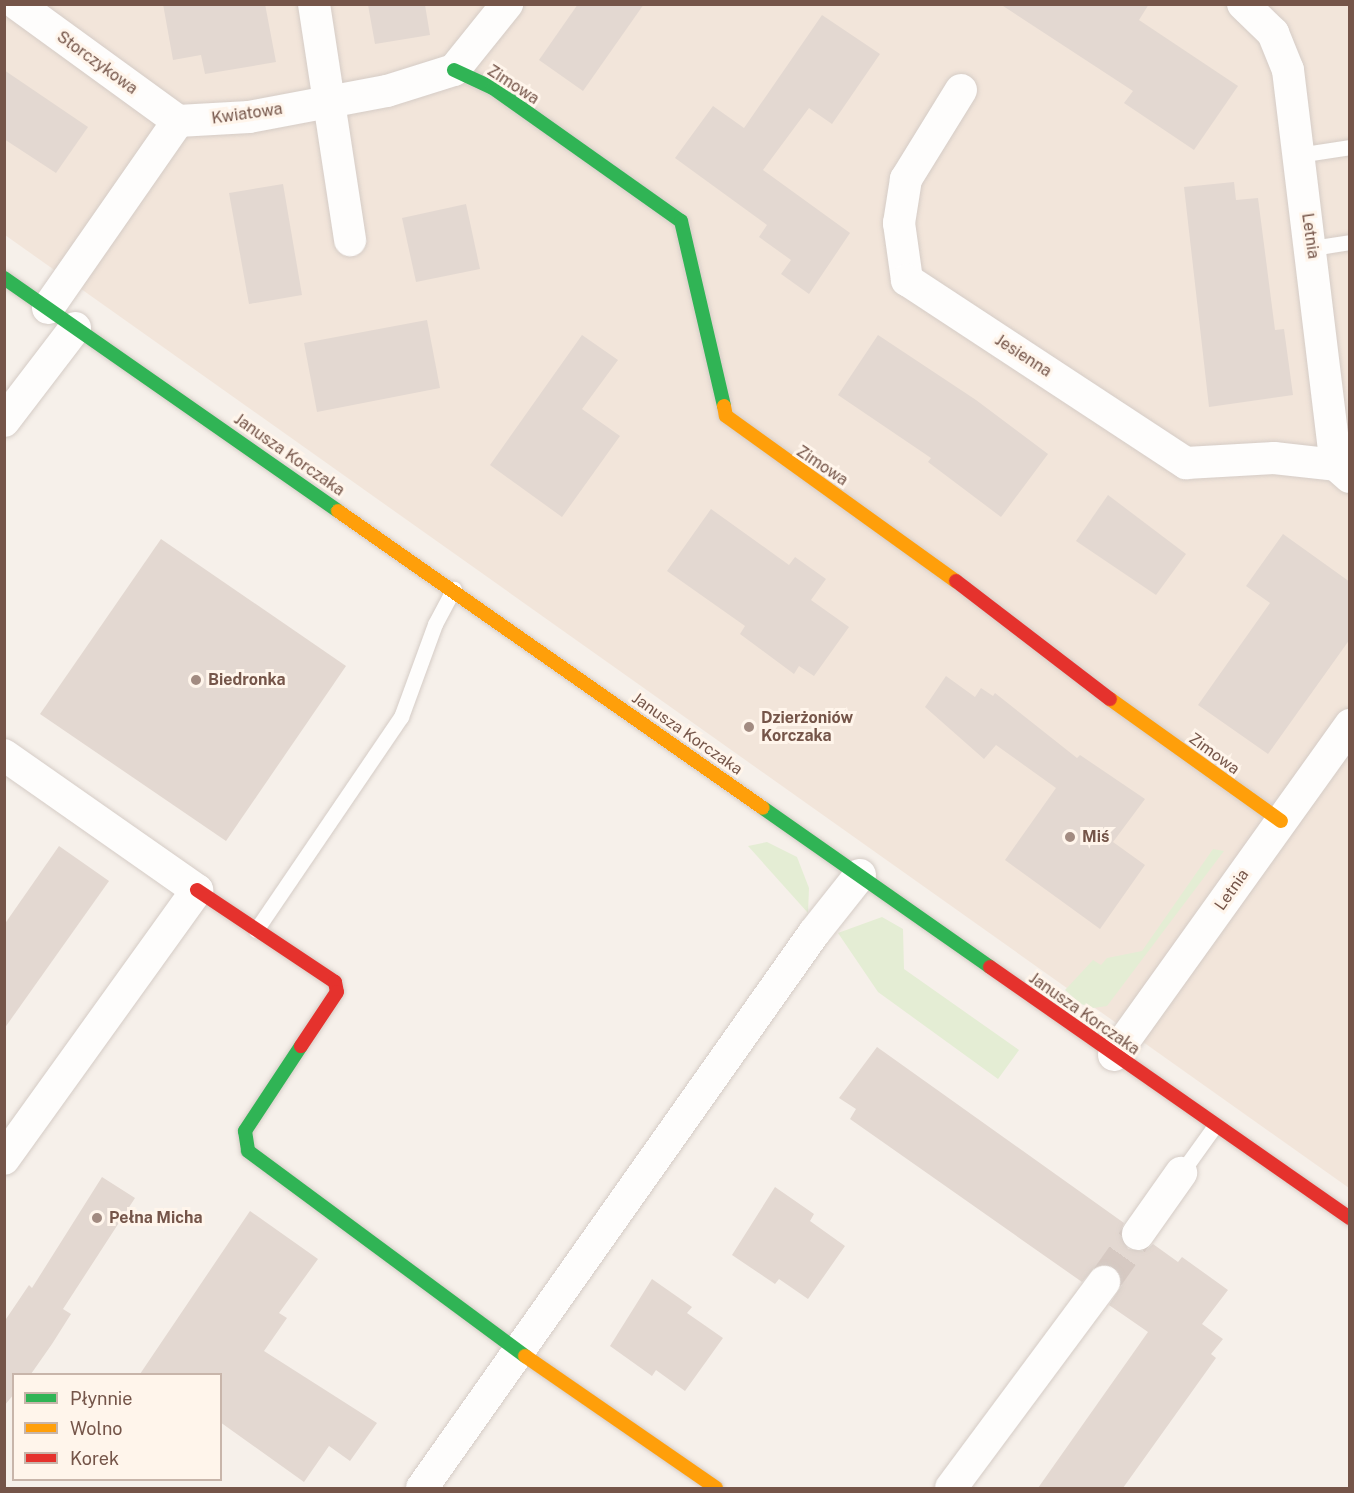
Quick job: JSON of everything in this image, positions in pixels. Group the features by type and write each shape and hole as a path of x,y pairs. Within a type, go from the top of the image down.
{"street":[{"name":"Storczykowa","path":"17,4 178,121"},
{"path":"314,4 350,240"},
{"path":"454,70 507,4"},
{"name":"Letnia","path":"1244,4 1273,33 1288,70 1343,471"},
{"name":"Kwiatowa","path":"178,121 249,117 329,100 387,91 454,70"},
{"name":"Zimowa","path":"454,70 493,88 681,221 726,416 922,554 1099,691 1281,821"},
{"name":"Jesienna","path":"961,90 906,179 898,223 907,280 1186,463 1274,458 1343,471"},
{"path":"48,308 178,121"},
{"name":"Janusza Korczaka","path":"4,278 453,589 1214,1127 1350,1218"},
{"path":"4,421 75,328"},
{"name":"Letnia","path":"1114,1055 1350,724"},
{"path":"4,755 196,890 335,982 337,992 245,1131 248,1151 521,1353 716,1488"},
{"path":"422,1488 521,1353 814,933 860,875"},
{"path":"4,1159 196,890"},
{"path":"1138,1234 1181,1173"},
{"path":"951,1488 1104,1282"}],"lane":[{"path":"1298,154 1350,147"},
{"path":"1312,248 1350,242"},
{"path":"256,930 401,717 435,624 453,589"},
{"path":"1181,1173 1214,1127"}],"shaded area":[{"path":"5,5 1349,5 1349,1188 5,235"}],"green space":[{"path":"767,842 797,857 809,888 808,913 748,846"},
{"path":"1213,849 1224,851 1107,1006 1093,1008 1081,1004 1065,990 1093,960 1101,965 1107,958 1142,951"},
{"path":"882,917 903,929 904,969 1019,1050 998,1079 878,992 838,933"}],"building":[{"path":"163,4 265,4 276,62 205,74 201,55 173,60"},
{"path":"578,4 644,4 583,91 539,60"},
{"path":"1000,4 1149,4 1139,20 1238,86 1194,150 1124,103 1133,91"},
{"path":"368,5 425,5 430,35 375,44"},
{"path":"822,15 880,54 832,124 809,108 763,170 850,233 809,294 781,274 791,260 759,237 767,225 675,158 713,106 744,128"},
{"path":"4,70 88,127 56,173 4,139"},
{"path":"1234,182 1236,200 1258,198 1275,330 1284,329 1293,395 1209,407 1184,187"},
{"path":"283,184 302,295 249,304 229,193"},
{"path":"466,204 480,269 416,282 402,218"},
{"path":"427,320 440,388 317,412 304,343"},
{"path":"582,335 618,360 582,409 620,436 562,517 490,465"},
{"path":"878,335 976,400 1048,454 1001,517 928,462 931,458 838,395"},
{"path":"1108,495 1186,554 1156,595 1076,541"},
{"path":"711,509 789,565 795,557 826,579 811,600 849,627 814,676 799,666 794,674 740,634 745,626 667,571"},
{"path":"1283,534 1350,582 1350,639 1268,754 1198,705 1270,603 1246,586"},
{"path":"161,539 346,666 226,841 40,714"},
{"name":"Miś","path":"946,676 975,697 981,688 993,696 995,693 1077,758 1080,755 1145,799 1113,842 1145,865 1100,929 1005,860 1056,788 996,745 984,759 925,707"},
{"path":"59,846 109,881 4,1029 4,925"},
{"path":"877,1047 1124,1223 1120,1233 1128,1249 1145,1251 1153,1244 1178,1262 1182,1257 1228,1290 1202,1324 1223,1339 1211,1354 1216,1358 1123,1488 1038,1488 1148,1332 1109,1305 1122,1285 1120,1274 1114,1267 1097,1265 1082,1282 850,1119 856,1109 839,1098"},
{"path":"102,1177 135,1198 63,1309 71,1314 32,1373 12,1373 12,1396 4,1406 4,1322 29,1285 32,1288"},
{"path":"775,1187 814,1214 810,1221 845,1246 808,1299 779,1279 775,1284 732,1255"},
{"path":"250,1211 318,1259 279,1313 287,1318 264,1351 377,1423 350,1461 329,1446 304,1482 222,1423 222,1373 141,1373"},
{"path":"652,1279 692,1307 687,1313 723,1338 685,1391 656,1370 652,1376 610,1346"}],"tunnel":[{"path":"1104,1282 1138,1234"}],"traffic: fast":[{"path":"454,70 493,88 681,221 724,406"},
{"path":"4,278 338,511"},
{"path":"763,808 990,967"},
{"path":"301,1046 245,1131 248,1151 525,1356"}],"traffic: slow":[{"path":"724,406 726,416 956,581"},
{"path":"338,511 763,808"},
{"path":"1110,699 1281,821"},
{"path":"525,1356 716,1488"}],"traffic: jam":[{"path":"956,581 1110,699"},
{"path":"197,890 335,982 337,992 301,1046"},
{"path":"990,967 1350,1218"}],"place":[{"name":"Biedronka","path":"196,680"},
{"name":"Dzierżoniów Korczaka","path":"749,727"},
{"name":"Miś","path":"1070,837"},
{"name":"Pełna Micha","path":"97,1218"}]}
